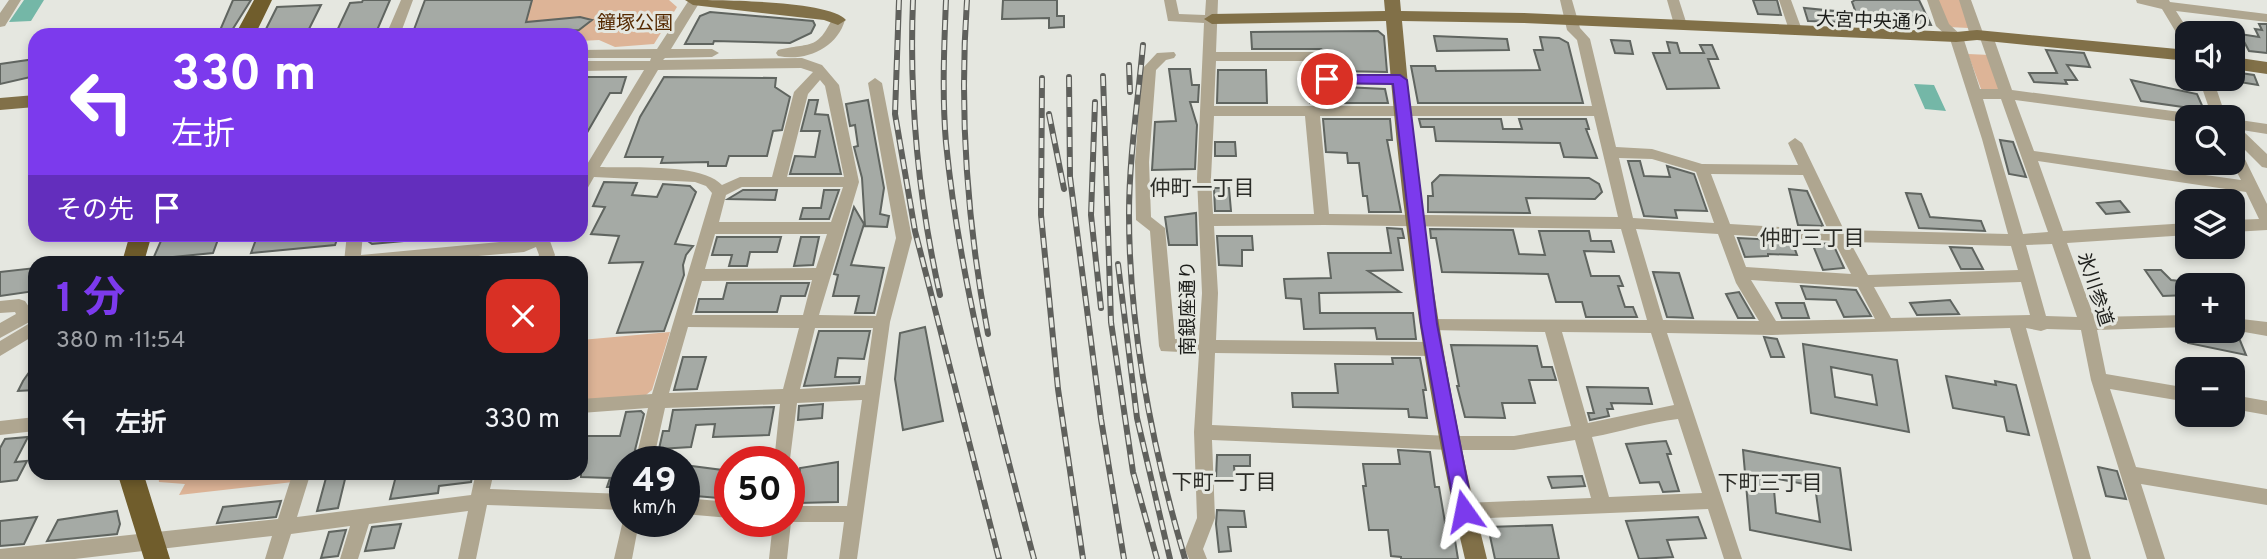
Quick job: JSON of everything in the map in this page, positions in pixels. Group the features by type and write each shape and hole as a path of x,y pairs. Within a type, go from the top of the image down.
{"highway":[{"path":"248,28 263,0"},
{"path":"132,480 154,551"}],"main road":[{"path":"696,1 754,4 827,15 838,20"},
{"name":"大宮中央通り","path":"1212,19 1392,9 1407,24 1417,25 1681,25 1956,37"},
{"path":"1392,9 1429,324 1450,443 1476,559"},
{"name":"大宮中央通り","path":"1573,25 1922,43 1943,43 1956,37"},
{"path":"1956,37 1981,35 2175,55"},
{"path":"2245,65 2267,68"},
{"path":"0,94 28,92"},
{"path":"0,104 28,102"}],"street":[{"path":"0,23 15,0"},
{"path":"396,28 407,0"},
{"path":"1170,0 1173,18 1212,19"},
{"name":"南銀座通り","path":"1198,559 1194,549 1206,518 1203,432 1209,347 1204,178 1212,0"},
{"path":"1566,0 1573,25 1583,38 1627,223 1657,328 1682,411 1733,559"},
{"path":"1673,0 1681,25"},
{"path":"1785,0 1795,30"},
{"path":"1933,0 1943,26 1956,37 2040,324"},
{"name":"氷川参道","path":"1965,0 2008,94 2088,324 2099,380 2156,559"},
{"path":"2142,0 2267,18"},
{"path":"588,168 696,1"},
{"path":"2164,3 2175,21"},
{"path":"588,65 657,59 807,52 836,32 838,20"},
{"path":"588,54 802,63 821,71 832,85 852,183 822,274 789,398 784,446"},
{"path":"1169,55 1156,60 1149,69 1142,162 1144,220 1157,228 1167,346 1433,349"},
{"path":"1208,56 1321,57 1327,79 1400,80"},
{"path":"779,182 801,92 821,71"},
{"path":"848,559 882,322 904,238 875,83"},
{"path":"1974,94 2008,94 2175,116"},
{"path":"1312,110 1322,220"},
{"path":"1207,111 1600,111"},
{"path":"2245,126 2267,129"},
{"path":"2245,142 2267,163"},
{"path":"1795,143 1839,236 1887,326"},
{"path":"1610,152 1659,155 1702,169 1808,170"},
{"path":"2029,155 2250,187"},
{"path":"1702,169 1740,273 1772,328"},
{"path":"588,171 696,177 711,182 720,192"},
{"path":"2245,175 2267,222 2245,225"},
{"path":"648,446 720,192 740,182 852,183"},
{"path":"1206,220 1415,219 1627,223 1839,236 2016,240 2175,230"},
{"path":"711,228 836,228"},
{"path":"417,256 524,246 535,242"},
{"path":"1740,273 1863,281 2026,276"},
{"path":"696,275 822,274"},
{"path":"0,307 19,305 28,314"},
{"path":"0,331 28,320"},
{"path":"682,321 882,322"},
{"path":"1429,324 1772,328 2016,321 2040,324 2175,321"},
{"path":"2016,321 2082,559"},
{"path":"0,349 28,322"},
{"path":"2245,326 2267,329"},
{"path":"1552,327 1602,505"},
{"path":"2099,380 2175,393"},
{"path":"588,405 659,399 789,398 870,393"},
{"path":"2245,404 2267,408"},
{"path":"1203,432 1450,443 1514,443 1682,411"},
{"path":"0,428 28,426"},
{"path":"2129,474 2267,497"},
{"path":"274,559 300,480"},
{"path":"467,559 484,480"},
{"path":"0,558 154,551 286,526 480,499 609,502"},
{"path":"1464,511 1712,501"},
{"path":"805,514 854,514"},
{"path":"349,559 362,516"},
{"path":"623,559 627,537"},
{"path":"778,559 780,537"}],"green space":[{"name":"鐘塚公園","path":"532,0 669,0 677,7 654,44 615,47 599,40 588,41 588,28 524,28"},
{"path":"1935,0 1961,0 1969,28 1948,27"},
{"path":"1968,54 1990,55 2004,93 1981,89"},
{"path":"670,332 652,390 646,395 588,400 588,339"},
{"path":"294,480 179,495 185,484 159,482"}],"shaded area":[{"path":"24,0 44,0 31,21 9,22"},
{"path":"1914,84 1934,85 1946,111 1925,109"}],"building":[{"path":"233,0 251,0 233,28 221,28"},
{"path":"390,0 378,28 338,28 350,3"},
{"path":"425,0 532,0 526,22 580,17 592,20 582,28 415,28"},
{"path":"1003,0 1057,0 1057,16 1064,16 1064,27 1049,28 1049,18 1002,19"},
{"path":"1753,0 1777,0 1781,15 1758,14"},
{"path":"1919,0 1931,25 1808,21 1804,8 1856,13 1852,2"},
{"path":"321,5 310,28 266,28 277,7"},
{"path":"710,12 813,21 815,25 811,33 790,43 714,41 713,44 685,44 700,16"},
{"path":"2259,24 2267,24 2267,53 2249,51 2245,35 2259,37 2255,29 2262,30"},
{"path":"1378,31 1384,36 1387,72 1335,71 1331,55 1321,49 1252,49 1251,32"},
{"path":"1434,36 1507,39 1509,50 1437,51"},
{"path":"1540,37 1559,38 1568,43 1583,103 1418,103 1411,66 1435,66 1436,71 1540,70 1534,50 1543,50"},
{"path":"1611,40 1630,41 1633,54 1615,53"},
{"path":"1667,42 1677,43 1680,53 1704,53 1700,45 1712,45 1718,59 1708,59 1719,88 1667,89 1653,53 1670,53"},
{"path":"2046,50 2084,53 2090,67 2067,65 2077,80 2065,80 2067,84 2034,82 2029,73 2057,73"},
{"path":"28,60 28,78 0,84 0,64"},
{"path":"1169,69 1190,69 1192,85 1199,85 1198,102 1190,102 1197,125 1195,169 1152,170 1155,122 1176,121"},
{"path":"1218,70 1266,70 1267,103 1217,103"},
{"path":"2245,74 2254,75 2258,85 2245,83"},
{"path":"588,77 626,77 621,93 610,93 588,131"},
{"path":"664,77 776,78 775,87 790,97 782,130 773,131 767,156 729,156 726,166 708,166 708,162 661,163 663,157 625,157 640,117"},
{"path":"2131,80 2197,94 2202,105 2175,106 2141,101"},
{"path":"1344,87 1385,89 1388,103 1321,103 1320,96 1346,96"},
{"path":"809,100 818,100 815,114 828,115 841,174 790,174 795,156 815,157 820,131 801,131"},
{"path":"868,100 884,188 880,214 889,216 887,227 865,226 862,178 854,147 858,146 855,125 850,126 846,104"},
{"path":"1323,119 1390,119 1392,140 1387,140 1401,212 1369,212 1367,196 1363,196 1359,163 1348,163 1347,153 1326,152"},
{"path":"1419,119 1501,119 1503,129 1522,129 1519,119 1586,119 1589,129 1586,129 1597,158 1564,157 1560,143 1436,141 1434,127 1421,127"},
{"path":"2000,140 2013,142 2026,177 2009,174"},
{"path":"1215,142 1235,142 1236,156 1215,156"},
{"path":"1628,161 1640,161 1644,176 1670,177 1667,166 1694,174 1707,211 1675,210 1677,218 1644,216"},
{"path":"1440,175 1589,178 1599,184 1602,192 1595,199 1526,198 1530,213 1428,212 1428,196 1433,196 1432,183"},
{"path":"604,182 637,183 632,195 657,197 663,184 690,186 696,192 675,244 693,246 686,255 684,275 664,331 617,333 643,262 609,263 619,236 591,234 605,207 593,206"},
{"path":"1214,188 1229,188 1231,211 1215,211"},
{"path":"1789,189 1807,191 1823,226 1798,225"},
{"path":"743,190 777,190 775,200 728,199"},
{"path":"824,190 839,190 829,219 800,219 803,208 821,208"},
{"path":"1906,193 1921,194 1930,217 1981,221 1985,231 1919,228"},
{"path":"2120,201 2129,212 2106,214 2097,203"},
{"path":"854,207 864,224 851,265 884,268 874,313 855,313 859,296 833,296 838,275 834,274"},
{"path":"1196,213 1197,245 1169,245 1165,217"},
{"path":"1387,228 1402,229 1404,238 1398,238 1403,270 1368,271 1400,292 1319,293 1320,313 1413,313 1416,339 1377,339 1375,328 1304,329 1301,299 1286,298 1284,279 1331,278 1328,253 1391,253"},
{"path":"1430,229 1513,230 1519,254 1545,255 1539,231 1589,231 1591,241 1611,241 1614,252 1584,251 1591,276 1619,276 1623,286 1618,286 1625,307 1633,307 1637,317 1586,317 1582,302 1556,302 1548,274 1442,272 1436,238 1431,238"},
{"path":"1217,236 1252,236 1253,250 1242,250 1242,266 1219,265"},
{"path":"717,237 781,237 777,252 750,252 747,266 729,266 732,255 712,255"},
{"path":"801,237 819,237 813,265 794,266"},
{"path":"1738,238 1792,241 1797,255 1768,254 1745,257"},
{"path":"160,242 217,242 213,253 154,256"},
{"path":"255,242 336,242 335,245 251,253"},
{"path":"1812,243 1833,244 1844,268 1823,270"},
{"path":"1950,247 1972,248 1983,269 1961,269"},
{"path":"28,269 28,292 0,296 0,272"},
{"path":"2145,270 2161,270 2175,280 2175,296 2163,296"},
{"path":"1653,272 1679,273 1693,318 1667,317"},
{"path":"727,283 809,283 805,296 781,296 777,312 696,312 699,299 723,299"},
{"path":"1801,286 1856,290 1871,316 1844,317 1836,300 1806,299"},
{"path":"1739,292 1754,318 1738,318 1726,294"},
{"path":"1950,300 1959,314 1917,315 1910,303"},
{"path":"1776,303 1804,303 1809,318 1782,318"},
{"path":"925,327 943,421 903,430 895,379 900,333"},
{"path":"819,331 870,331 864,359 838,358 835,377 860,377 859,383 804,386"},
{"path":"1764,337 1777,339 1784,357 1771,357"},
{"path":"2188,343 2241,343 2246,355"},
{"path":"1803,344 1897,360 1909,432 1811,413","holes":["1831,367 1872,375 1877,405 1835,397"]},
{"path":"1451,345 1537,346 1542,367 1552,367 1556,380 1529,380 1535,403 1502,403 1505,418 1465,417"},
{"path":"683,357 706,357 697,389 674,390"},
{"path":"1392,358 1420,358 1426,390 1423,390 1427,418 1409,417 1408,409 1293,407 1292,393 1338,393 1335,364 1393,364"},
{"path":"28,374 28,390 18,391"},
{"path":"1946,376 1996,385 1995,381 2016,385 2029,435 2007,431 2004,417 1953,408"},
{"path":"1587,387 1648,388 1652,404 1611,403 1613,409 1607,409 1609,416 1590,420 1588,413 1594,413"},
{"path":"823,404 822,418 798,420 799,406"},
{"path":"774,407 769,435 713,437 715,424 696,425 691,446 660,446 663,431 669,431 673,410"},
{"path":"641,411 644,414 636,446 609,446 609,478 588,477 588,436 620,436 626,412"},
{"path":"28,437 15,462 27,461 17,480 0,482 0,448 5,439"},
{"path":"1666,441 1671,454 1667,454 1679,491 1663,492 1659,482 1640,483 1626,444"},
{"path":"1398,450 1430,452 1435,487 1439,487 1447,534 1454,534 1458,559 1401,559 1391,556 1388,530 1369,530 1363,464 1400,464"},
{"path":"1743,450 1840,468 1851,550 1750,530","holes":["1773,478 1815,486 1820,522 1776,513"]},
{"path":"1217,455 1250,455 1250,466 1234,466 1235,479 1216,479"},
{"path":"838,462 838,502 805,503 805,467"},
{"path":"700,467 714,469 714,498 700,496"},
{"path":"2098,467 2117,471 2126,499 2106,496"},
{"path":"1582,476 1585,486 1552,488 1548,477"},
{"path":"325,480 345,480 338,508 317,511"},
{"path":"395,480 471,480 439,486 438,493 390,499"},
{"path":"281,501 276,517 217,523 223,507"},
{"path":"1217,510 1244,511 1246,527 1228,527 1231,551 1219,552"},
{"path":"117,511 120,524 117,534 47,541 58,520"},
{"path":"37,517 24,544 0,546 0,521"},
{"path":"1698,517 1706,538 1667,540 1673,557 1639,559 1626,521"},
{"path":"401,524 394,548 365,551 372,527"},
{"path":"1552,525 1559,559 1495,559 1488,527"},
{"path":"346,530 338,556 321,558 329,532"}],"railway":[{"path":"899,0 895,114 915,231 999,559"},
{"path":"913,0 912,74 917,148 926,222 940,295"},
{"path":"946,0 945,125 952,196 982,353 1034,559"},
{"path":"967,0 964,84 967,168 975,251 988,334"},
{"path":"1143,45 1129,193 1133,302 1153,431 1185,559"},
{"path":"1129,65 1130,92"},
{"path":"1103,76 1111,322 1133,472 1157,559"},
{"path":"1069,77 1070,177 1101,419 1124,559"},
{"path":"1042,78 1041,215 1058,389 1083,559"},
{"path":"1095,102 1091,215 1101,308"},
{"path":"1049,114 1064,189"},
{"path":"1118,264 1137,418 1170,559"}],"district":[{"name":"仲町一丁目","path":"1202,188"},
{"name":"仲町三丁目","path":"1812,238"},
{"name":"下町一丁目","path":"1224,482"},
{"name":"下町三丁目","path":"1770,483"}],"route":[{"path":"1327,79 1400,80 1429,324 1464,511"}]}
